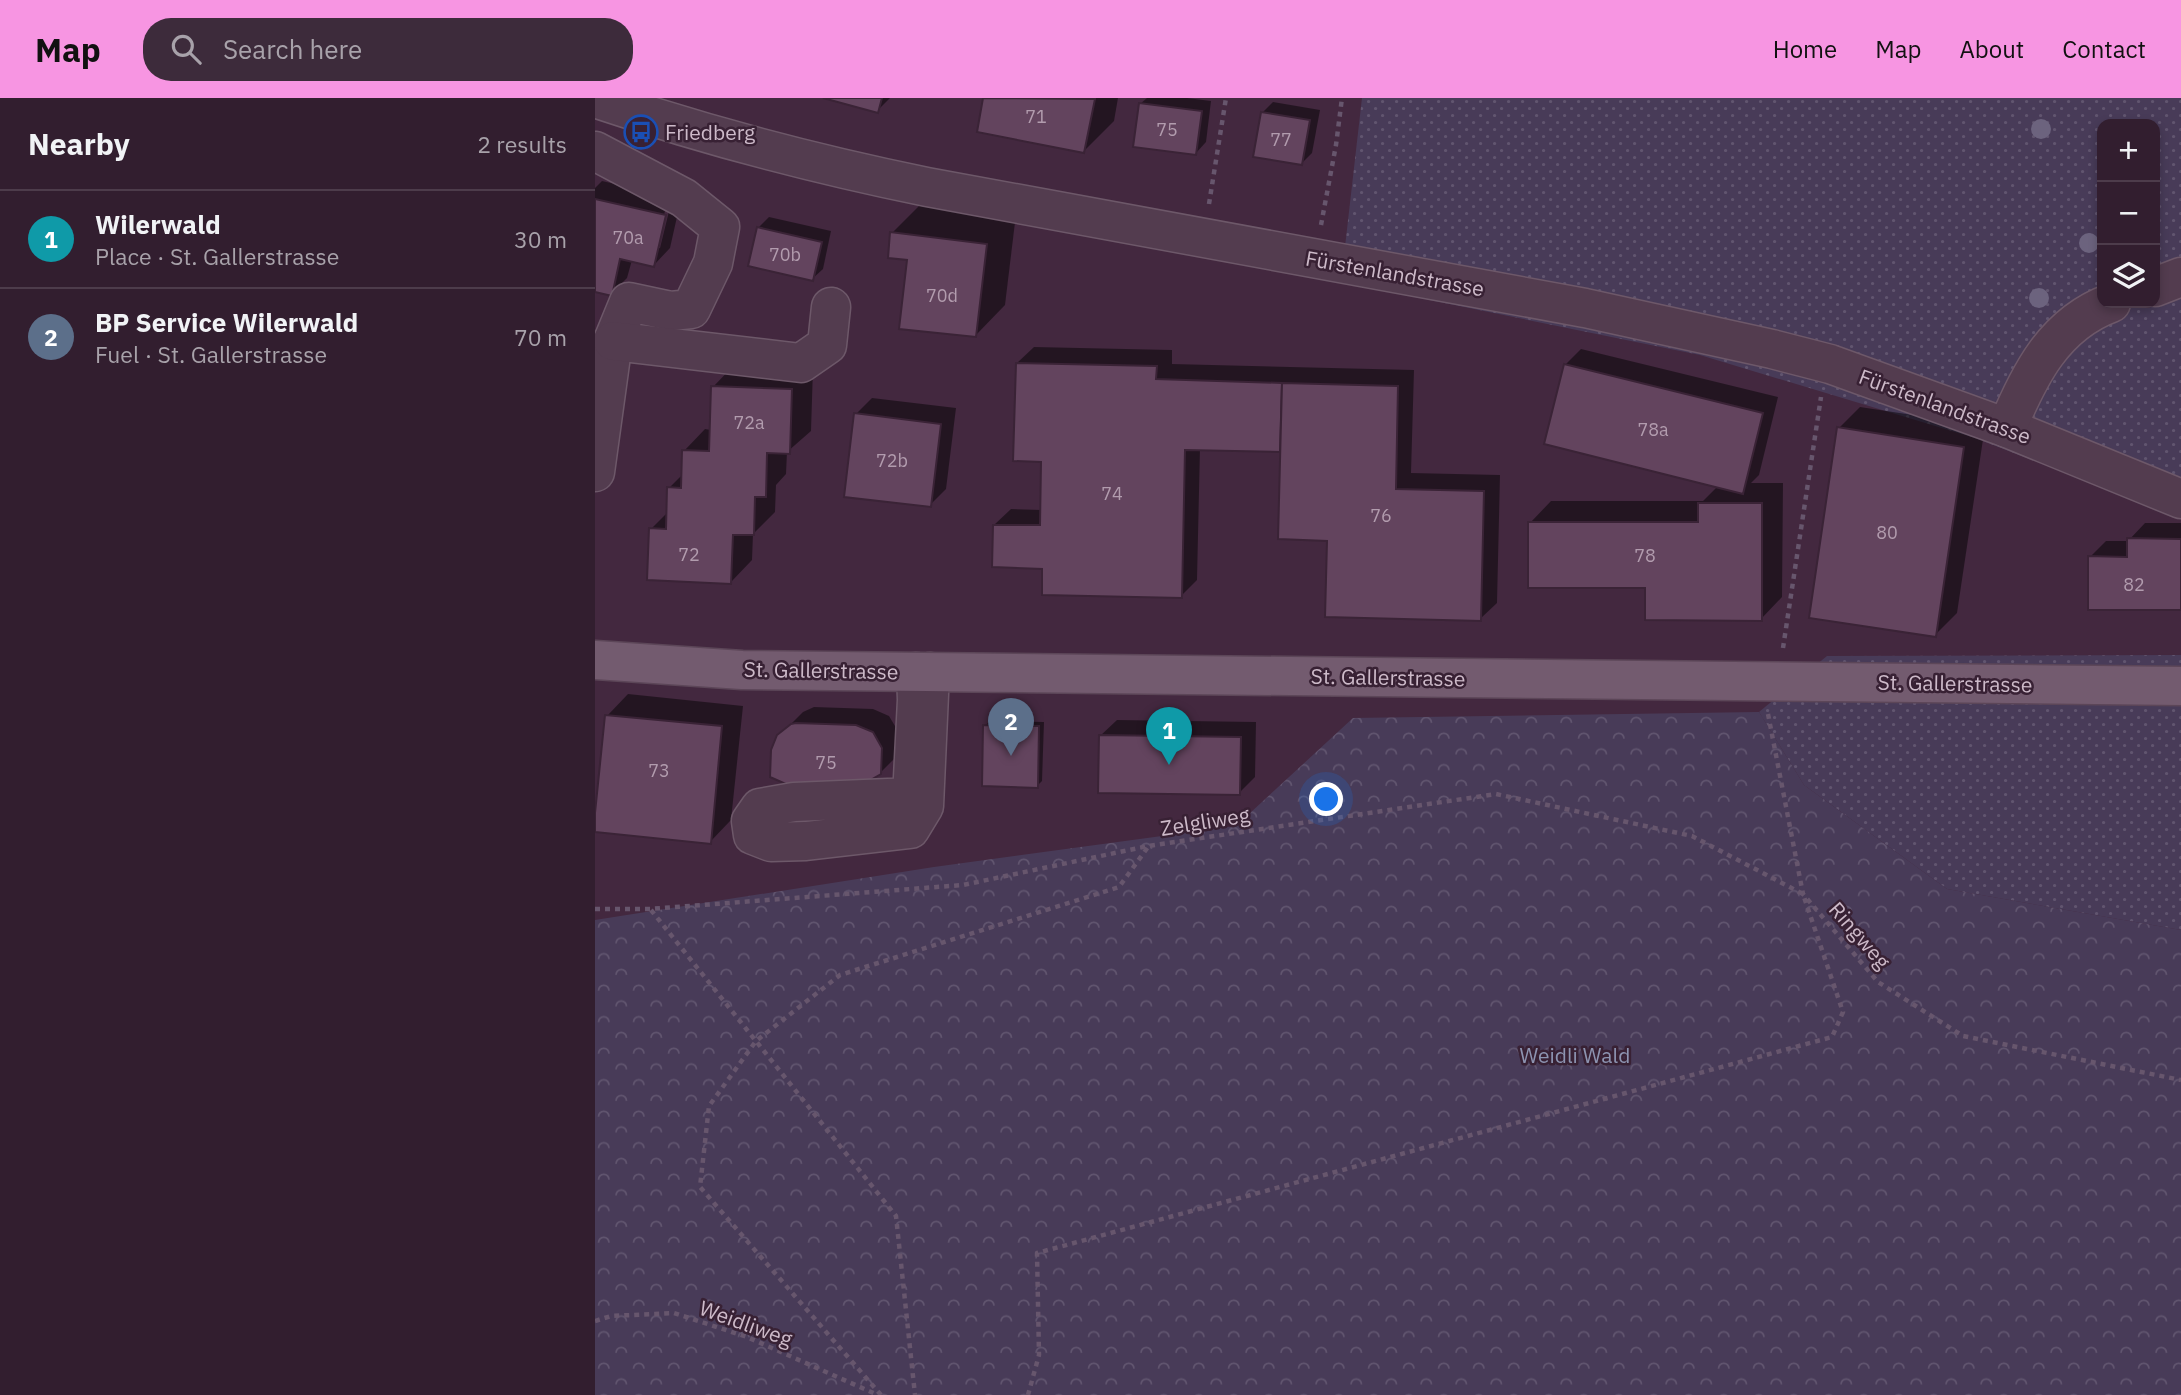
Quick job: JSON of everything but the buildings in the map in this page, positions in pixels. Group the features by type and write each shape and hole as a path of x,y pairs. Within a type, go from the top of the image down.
{"main road":[{"name":"St. Gallerstrasse","path":"595,660 743,670 2181,686"}],"street":[{"name":"Fürstenlandstrasse","path":"595,98 781,155 854,172 1585,308 1772,349 1830,364 2007,428 2181,499"},
{"path":"595,151 684,198 720,227 712,263 691,309 671,311 629,302 613,341 595,472"},
{"path":"2160,285 2181,277"},
{"path":"613,341 801,363 827,345 831,307"},
{"path":"2007,428 2038,362 2048,347 2074,323 2100,308"},
{"path":"923,672 925,806 911,829 806,841 771,842 753,835 751,821 759,808 794,802 912,797 917,700 923,672"}],"path":[{"path":"1207,216 1226,98"},
{"path":"1319,237 1342,98"},
{"name":"Ringweg","path":"1823,387 1782,651 1767,718 1803,894 1878,982 1962,1036 2181,1080"},
{"name":"Zelgliweg","path":"596,911 963,885 1148,846 1496,793 1692,836 1803,894"},
{"path":"880,1395 700,1187 709,1107 756,1041 841,975 1119,887 1148,846"},
{"path":"1028,1395 1039,1355 1037,1253 1832,1037 1843,1013 1803,894"},
{"path":"650,909 896,1216 915,1395"},
{"name":"Weidliweg","path":"595,1321 611,1316 674,1313 747,1337 880,1395"}],"green space":[{"path":"1362,98 2181,98 2181,517 1975,438 1700,355 1341,282"},
{"path":"2181,655 2181,930 1947,889 1804,785 1759,712 1827,656"},
{"name":"Weidli Wald","path":"1759,712 1804,785 1947,889 2181,930 2181,1395 595,1395 595,920 934,867 1236,826 1353,718"}],"place":[{"name":"Friedberg","path":"641,132"},
{"name":"BP Service Wilerwald","path":"1011,756"},
{"name":"Wilerwald","path":"1169,765"}]}
